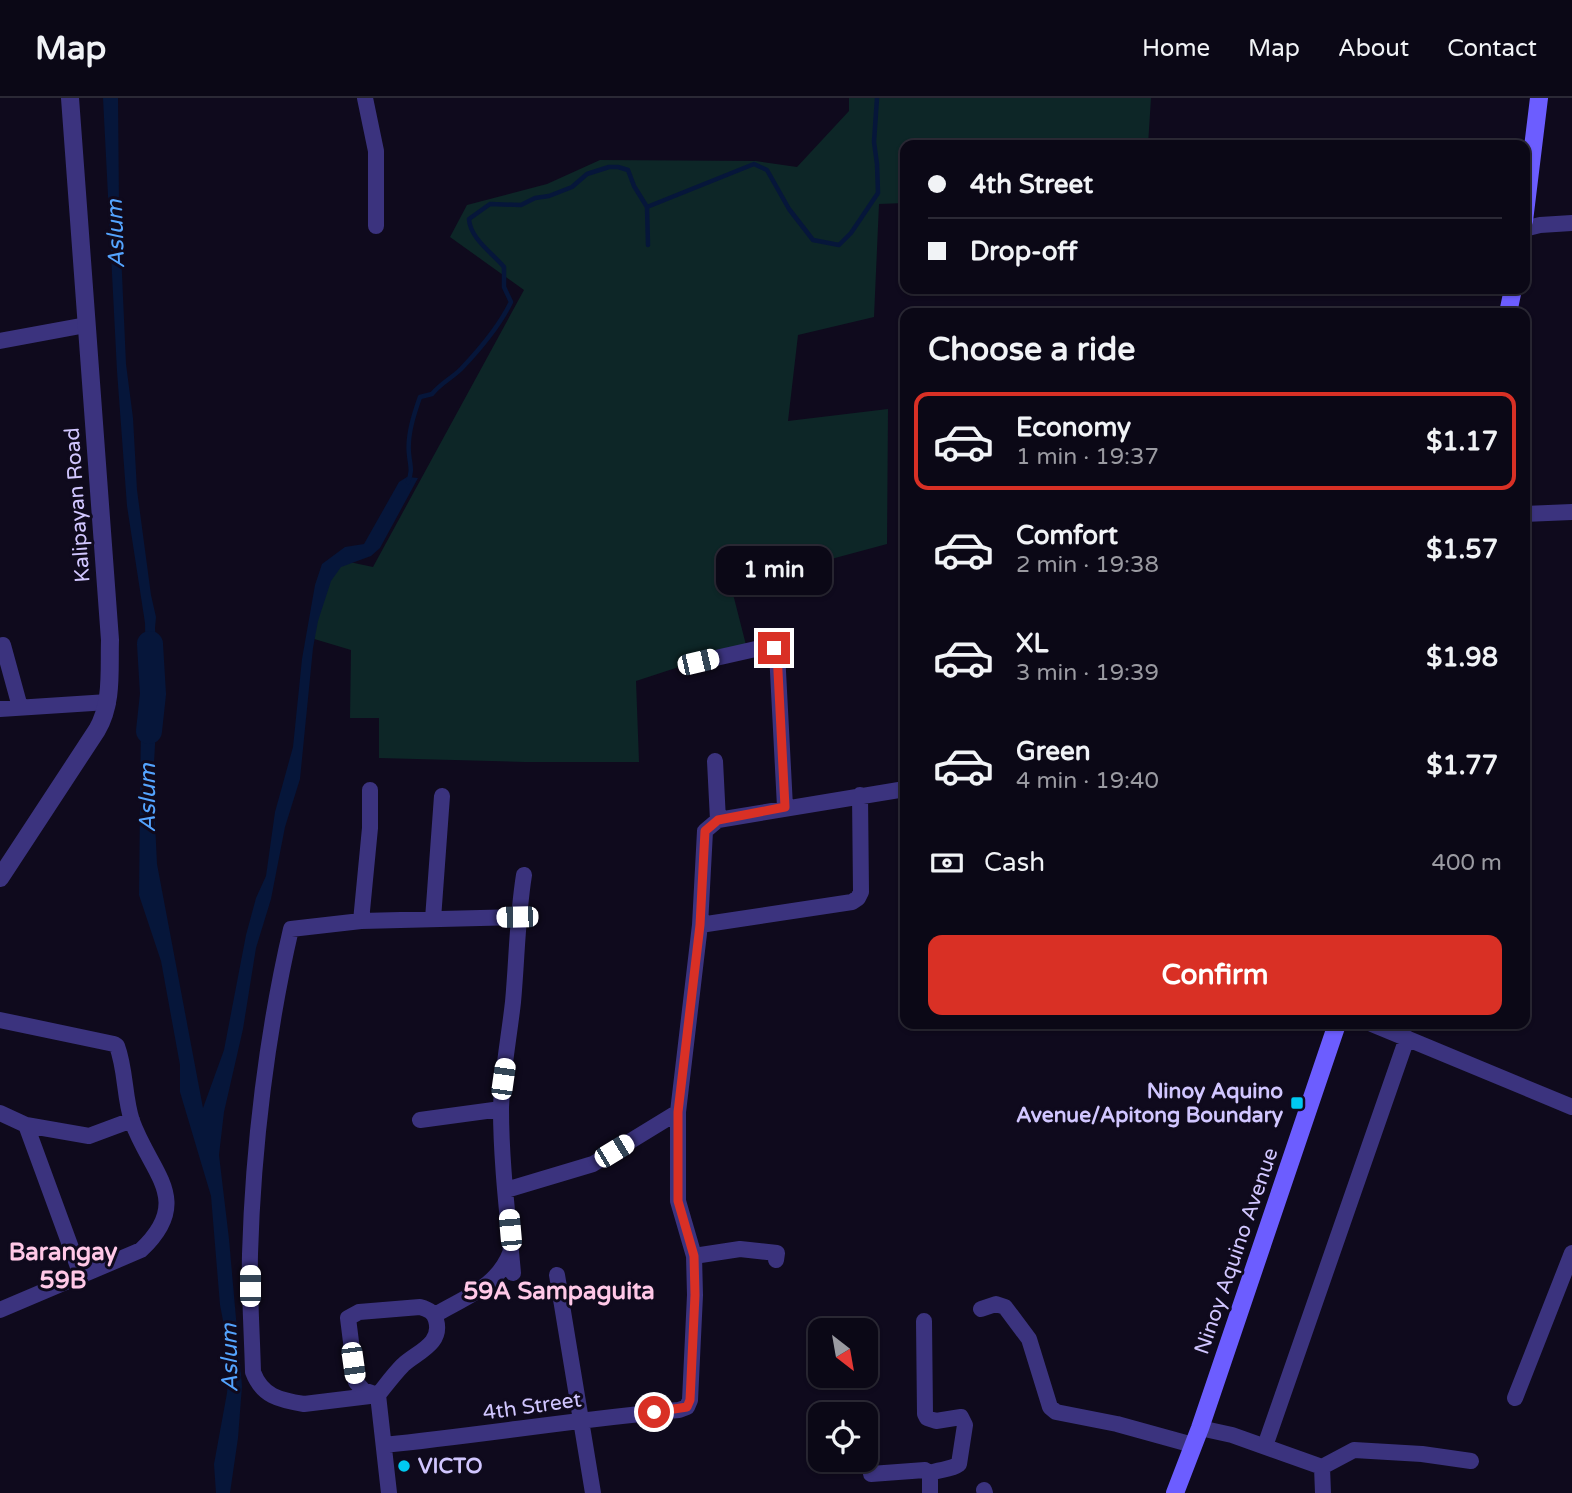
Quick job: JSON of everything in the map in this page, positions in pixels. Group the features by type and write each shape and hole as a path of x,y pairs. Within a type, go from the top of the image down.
{"main road":[{"path":"1530,172 1539,98"},
{"name":"Ninoy Aquino Avenue","path":"1175,1493 1200,1428 1335,1029"}],"street":[{"name":"Kalipayan Road","path":"0,878 97,730 104,718 108,702 110,640 70,98"},
{"path":"365,98 376,151 376,226"},
{"path":"1530,228 1572,223"},
{"path":"0,341 86,325"},
{"path":"1530,514 1572,512"},
{"path":"2,645 20,707"},
{"path":"698,662 769,646 777,652 785,807"},
{"path":"0,709 108,702"},
{"path":"715,761 718,820"},
{"path":"361,921 370,828 370,790"},
{"path":"776,1260 777,1253 740,1249 694,1256 678,1201 678,1112 700,925 705,831 718,820 900,790"},
{"path":"700,925 852,902 858,898 861,892 860,795"},
{"path":"433,919 442,796"},
{"path":"513,1273 501,1110 514,990 517,917 524,876"},
{"path":"340,1400 351,1393 356,1382 348,1318 359,1312 420,1307 435,1315 438,1327 435,1338 424,1350 404,1364 378,1395 340,1400 303,1404 282,1399 261,1388 253,1372 250,1252 256,1154 268,1054 290,929 361,921 517,917"},
{"path":"0,1020 114,1044 119,1050 132,1120 168,1200 165,1221 155,1237 141,1250 0,1310"},
{"path":"1384,1029 1572,1107"},
{"path":"1265,1446 1406,1038"},
{"path":"420,1120 501,1110"},
{"path":"506,1190 593,1164 678,1112"},
{"path":"0,1113 26,1125 89,1136 132,1120"},
{"path":"26,1125 81,1275"},
{"path":"435,1315 495,1279 505,1266 511,1249"},
{"path":"1515,1398 1568,1273 1572,1253"},
{"name":"4th Street","path":"384,1445 687,1407 690,1400 694,1256"},
{"path":"557,1275 593,1493"},
{"path":"981,1309 996,1304 1005,1307 1010,1317 1024,1331 1050,1407 1056,1412 1117,1424 1193,1445"},
{"path":"924,1321 925,1414 936,1422 961,1418 965,1425 959,1464 955,1468 939,1469 930,1483"},
{"path":"356,1382 363,1390 378,1395"},
{"path":"378,1395 389,1493"},
{"path":"1200,1428 1265,1446 1322,1467 1354,1450 1422,1454 1471,1461"},
{"path":"1322,1467 1323,1493"},
{"path":"871,1474 925,1470 930,1483"}],"green space":[{"path":"849,98 1151,98 1148,140 900,140 900,203 879,204 874,317 798,335 788,421 888,409 887,544 783,572 733,594 746,645 636,681 639,762 379,758 379,718 350,718 351,650 311,638 335,559 373,567 524,290 450,237 467,205 547,184 600,160 756,161 797,167 849,111"}],"water":[{"path":"103,98 118,98 119,207 126,364 133,418 137,490 156,617 158,676 146,682 145,623 127,506 117,371"},
{"path":"407,477 418,478 380,548 371,556 341,567 331,581 318,621 300,779 285,827 271,899 256,948 243,1029 224,1112 219,1155 242,1386 230,1493 216,1493 214,1464 229,1367 226,1336 220,1305 211,1196 180,1092 180,1065 161,961 139,895 141,719 146,698 158,692 153,781 157,864 203,1108 224,1050 246,935 256,898 266,876 275,812 293,747 302,659 315,585 322,564 345,547 364,544 399,482"}],"waterway":[{"path":"408,482 411,471 410,432 420,397 432,394 461,369 489,337 511,302 504,287 504,267 477,239 469,219 490,204 521,205 572,187 587,174 609,167 628,170 647,207 754,164 767,170 789,209 813,240 839,245 851,233 878,193 874,142 877,98"},
{"path":"647,207 648,245"},
{"name":"Aslum","path":"149,731 153,694 150,644"}],"place":[{"name":"Ninoy Aquino Avenue/Apitong Boundary","path":"1297,1103"},
{"name":"VICTO","path":"404,1466"}],"district":[{"name":"Barangay 59B","path":"63,1266"},
{"name":"59A Sampaguita","path":"559,1291"}],"route":[{"path":"654,1412 679,1410 687,1407 690,1400 694,1256 678,1201 678,1112 700,925 705,831 710,824 718,820 785,807 777,652 774,648"}]}
